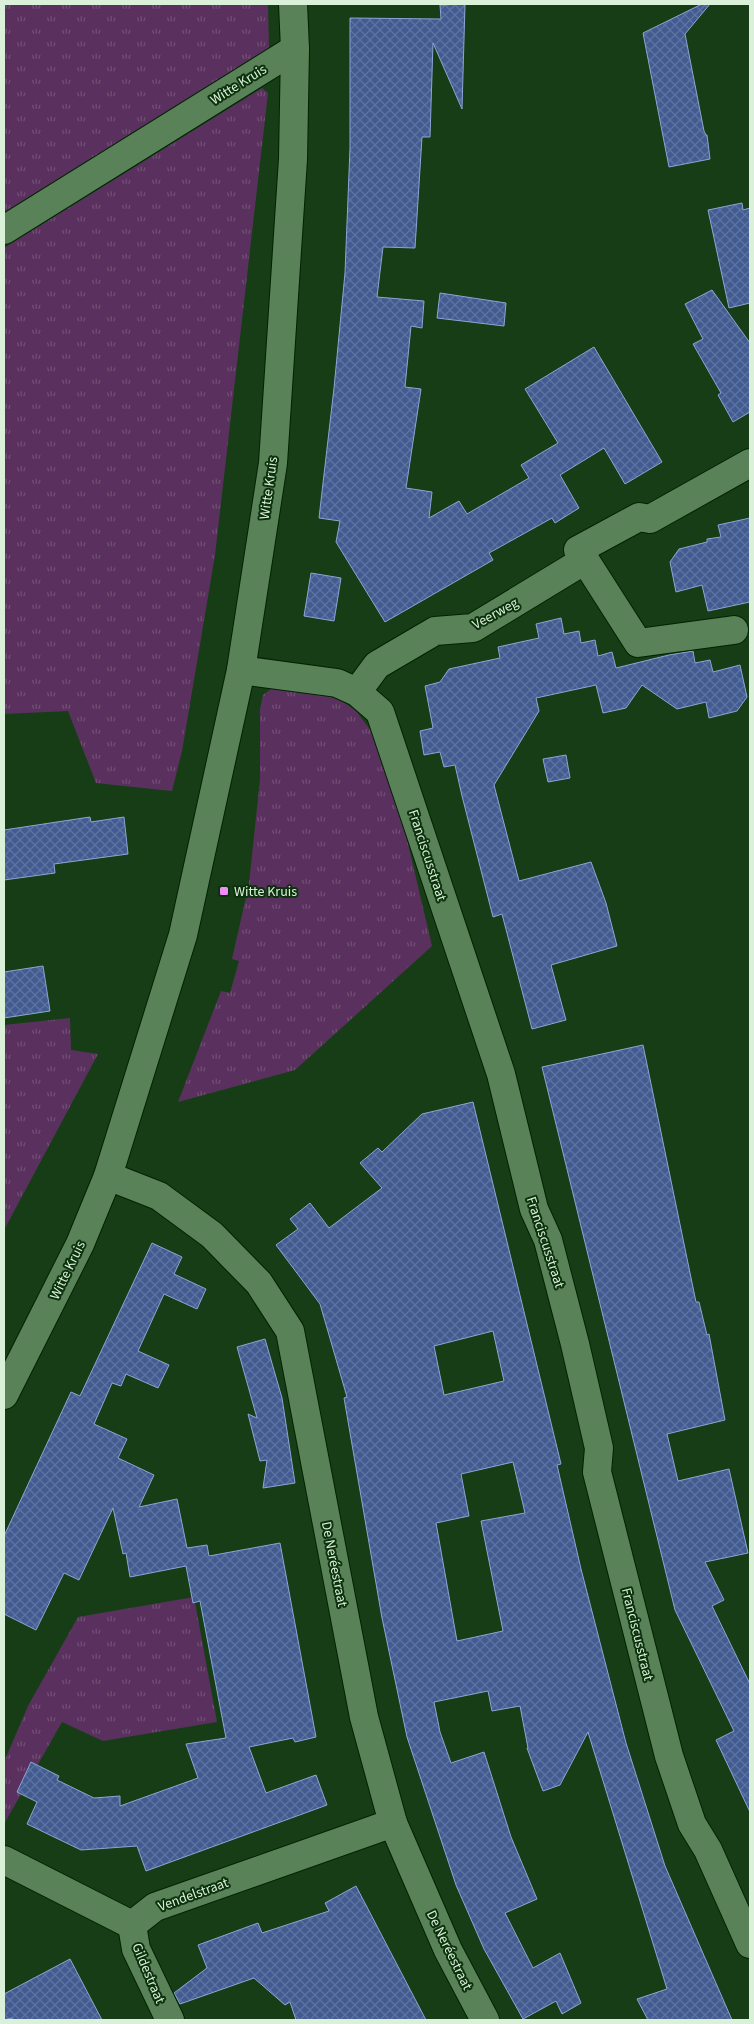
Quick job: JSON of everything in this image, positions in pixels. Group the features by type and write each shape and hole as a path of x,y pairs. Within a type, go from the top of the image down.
{"street":[{"name":"Witte Kruis","path":"4,1395 80,1244 108,1176 183,935 240,670 273,463 293,159 295,49 293,4"},
{"name":"Witte Kruis","path":"4,230 295,49"},
{"path":"734,630 638,643 578,550 639,517 650,519 750,463"},
{"name":"Veerweg","path":"357,692 377,665 435,630 472,628 585,560"},
{"name":"Franciscusstraat","path":"240,670 337,683 357,692 380,712 501,1074 534,1209 548,1240 599,1448 597,1472 669,1756 692,1824 708,1850 750,1944"},
{"name":"De Neréestraat","path":"108,1176 159,1196 212,1235 260,1282 290,1331 364,1717 393,1823 448,1950 485,2020"},
{"name":"Vendelstraat","path":"132,1925 155,1907 393,1823"},
{"path":"4,1860 132,1925"},
{"name":"Gildestraat","path":"132,1925 136,1949 170,2020"}],"green space":[{"path":"4,4 268,4 269,48 4,216"},
{"path":"262,88 268,93 215,555 182,751 172,791 96,783 68,711 4,714 4,248"},
{"path":"271,689 317,691 334,695 356,711 372,732 401,814 432,946 295,1070 178,1102 221,991 230,993 239,961 232,959 249,884 260,779 260,709 263,695"},
{"path":"70,1018 71,1050 98,1054 4,1230 4,1025"},
{"path":"194,1597 217,1722 103,1741 62,1722 4,1824 4,1762 28,1706 78,1617"}],"building":[{"path":"465,4 462,109 433,43 430,137 422,137 415,248 383,247 377,297 424,301 422,328 411,326 405,387 421,389 406,488 432,492 429,518 459,501 467,514 529,478 521,465 558,443 525,389 594,347 662,462 625,484 604,448 560,475 579,508 555,523 552,518 489,553 493,560 385,622 336,542 340,521 319,518 345,273 350,148 350,18 441,19 440,5"},
{"path":"702,4 710,4 685,34 704,131 707,135 710,159 669,167 643,33"},
{"path":"742,203 743,210 750,208 750,303 729,308 708,210"},
{"path":"712,290 750,343 750,412 733,422 718,395 721,393 693,344 703,339 685,304"},
{"path":"440,293 506,303 504,326 437,318"},
{"path":"750,518 750,602 708,611 702,585 676,592 670,562 679,549 707,542 707,539 721,537 718,525"},
{"path":"311,573 341,578 334,621 304,616"},
{"path":"561,618 564,634 579,631 581,643 595,640 598,656 612,652 616,668 693,651 695,663 710,660 713,672 740,665 747,697 737,711 709,718 706,702 677,709 642,685 626,708 603,713 596,685 536,698 539,711 494,785 519,881 591,862 606,903 617,946 551,965 566,1020 532,1029 502,914 493,917 455,765 444,767 440,752 424,755 420,731 433,728 425,686 440,682 449,669 500,658 498,647 539,638 536,624"},
{"path":"566,755 570,778 548,782 543,759"},
{"path":"90,817 91,822 124,817 128,854 54,864 55,873 4,880 4,830"},
{"path":"43,966 50,1011 4,1018 4,972"},
{"path":"643,1045 696,1302 699,1302 707,1335 709,1334 725,1420 667,1434 678,1481 729,1469 748,1553 705,1562 724,1600 712,1606 750,1684 750,1812 716,1740 734,1731 675,1610 542,1067"},
{"path":"473,1102 561,1464 557,1465 581,1569 626,1743 665,1866 732,2020 648,2020 637,1999 667,1989 588,1732 560,1785 543,1791 527,1748 520,1706 492,1711 488,1691 434,1702 440,1732 451,1763 484,1752 511,1837 537,1899 505,1913 533,1968 560,1953 581,2003 562,2014 556,2001 523,2019 484,1949 456,1885 407,1737 382,1618 344,1398 347,1397 320,1304 276,1245 298,1229 290,1219 310,1203 329,1228 382,1188 360,1163 378,1148 382,1152 422,1114","holes":["493,1331 504,1381 444,1395 434,1346","513,1462 525,1513 481,1521 503,1631 457,1641 436,1523 469,1516 461,1474"]},
{"path":"152,1243 182,1257 174,1274 206,1289 197,1309 164,1294 138,1351 169,1365 158,1388 126,1374 121,1386 112,1383 94,1424 127,1439 118,1458 154,1475 139,1507 177,1499 187,1548 207,1545 209,1556 280,1543 316,1737 295,1742 293,1738 249,1747 266,1793 316,1775 327,1805 146,1871 137,1846 81,1850 27,1824 37,1802 17,1792 31,1762 59,1776 57,1780 94,1798 120,1796 120,1806 198,1778 186,1744 226,1738 200,1601 193,1603 186,1566 130,1577 126,1553 123,1554 113,1508 79,1580 64,1573 36,1630 4,1614 4,1536 71,1392 80,1396"},
{"path":"265,1339 282,1398 295,1483 263,1488 267,1460 260,1461 248,1414 257,1418 237,1347"},
{"path":"356,1886 426,2020 296,2020 290,2002 285,2005 254,1978 180,2004 174,1993 207,1968 198,1945 258,1923 262,1933 329,1911 325,1903"},
{"path":"70,1959 102,2020 13,2020 12,2018 4,2020 4,1994"}],"place":[{"name":"Witte Kruis","path":"224,891"}]}
